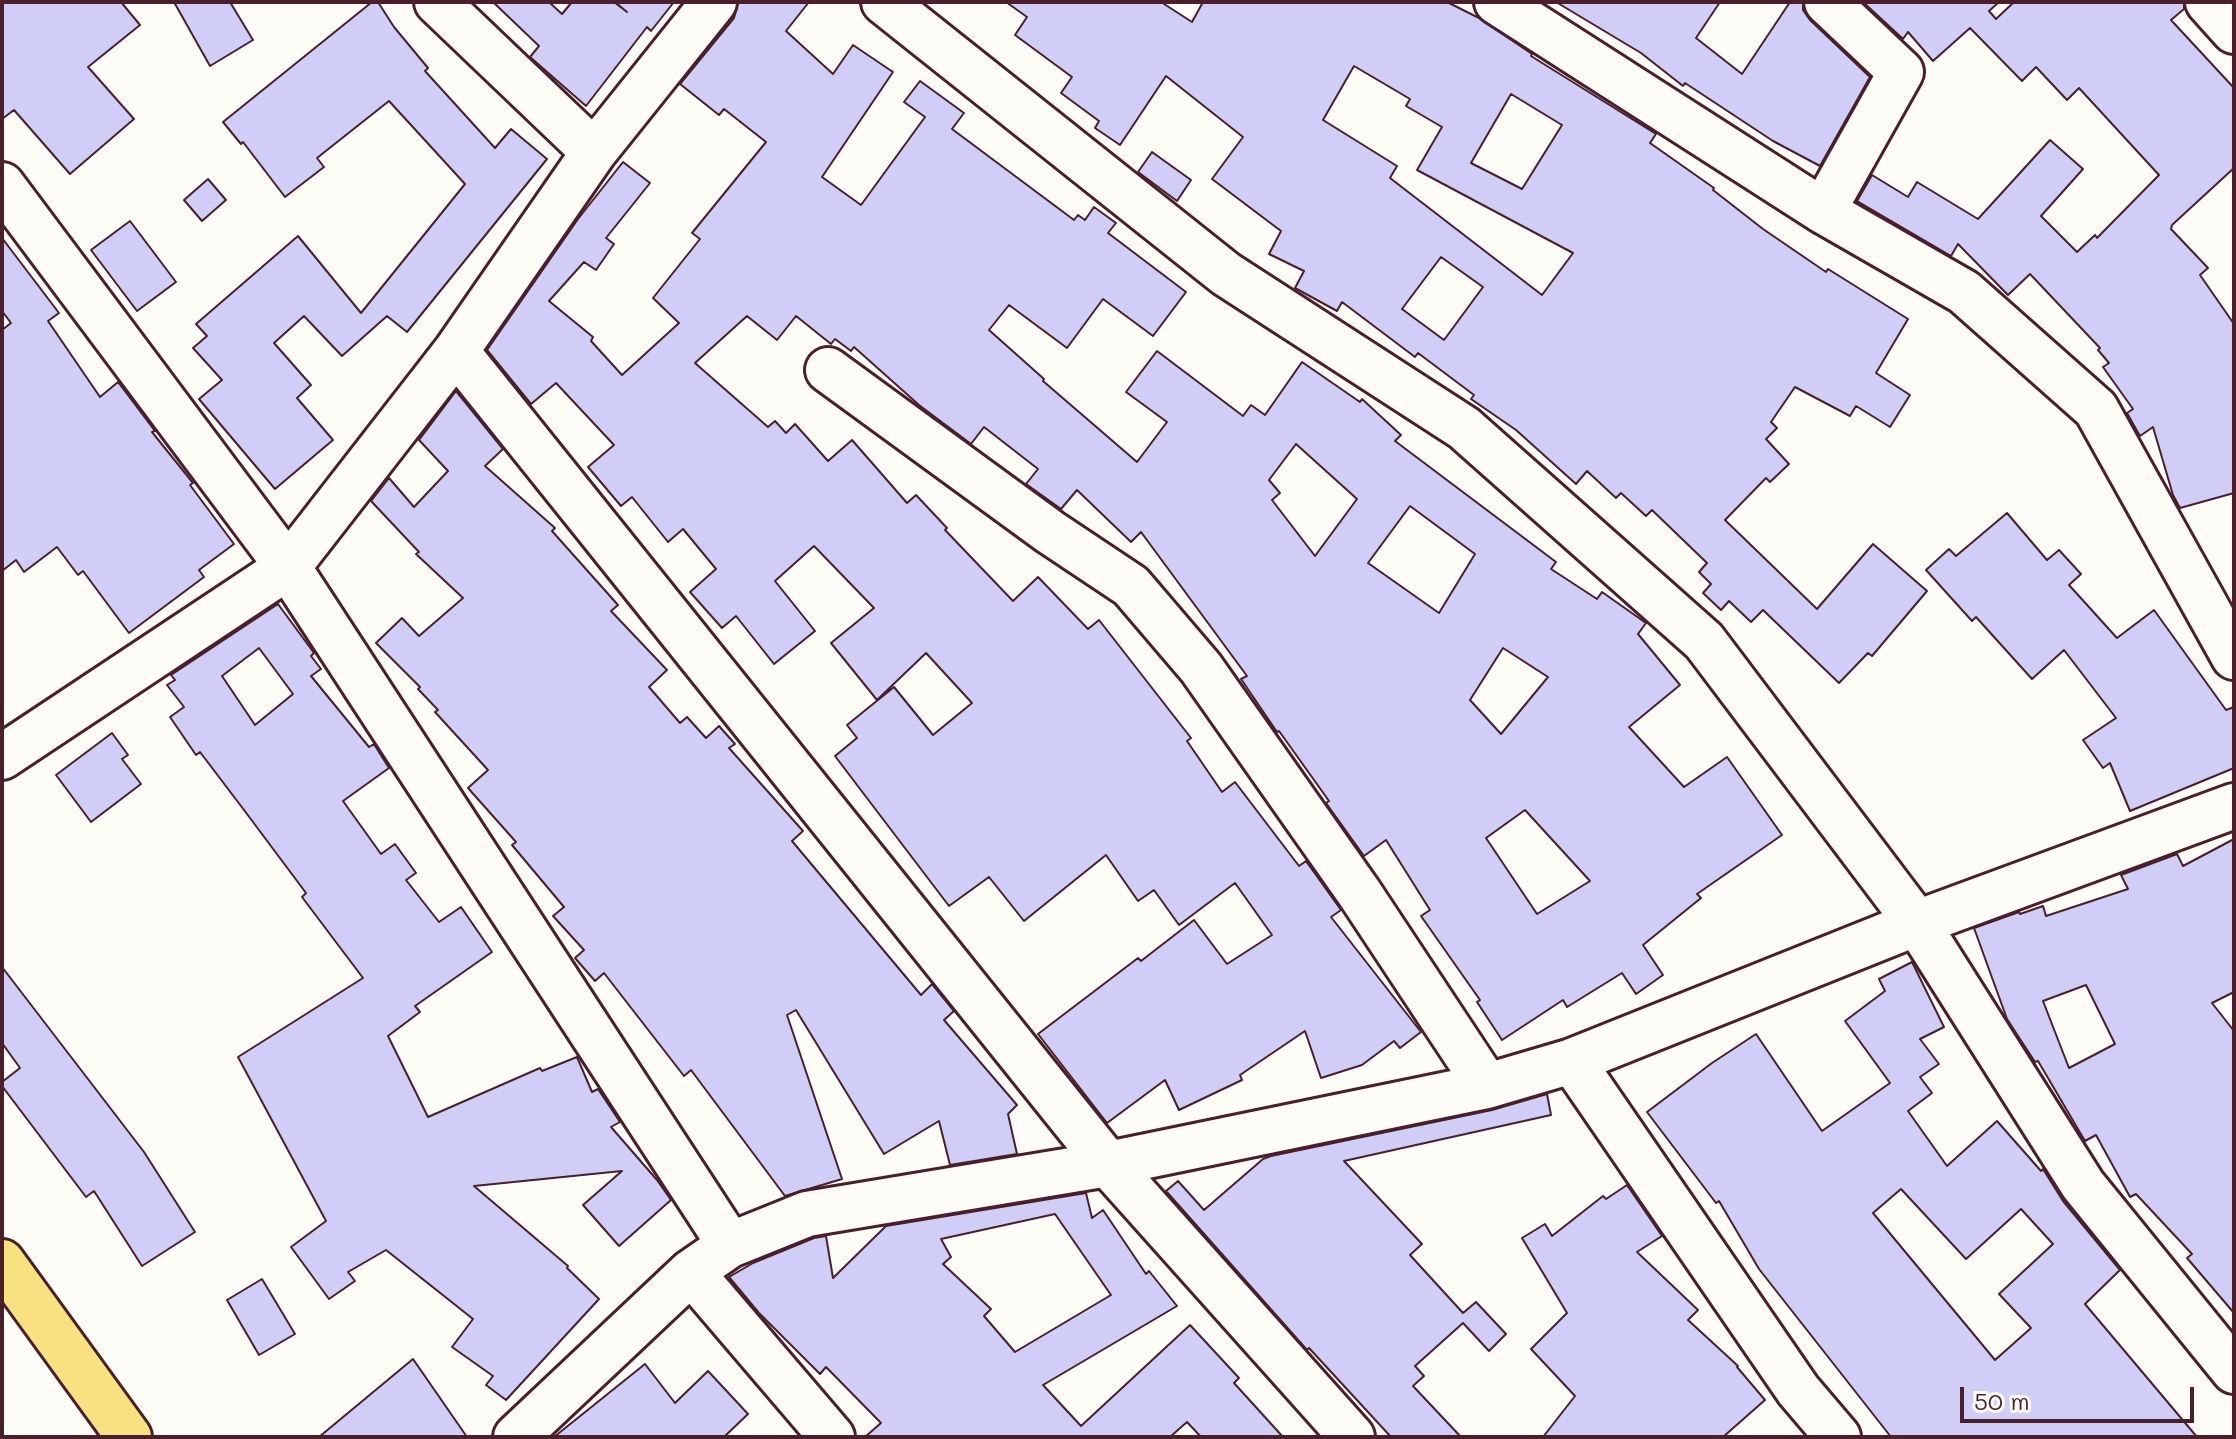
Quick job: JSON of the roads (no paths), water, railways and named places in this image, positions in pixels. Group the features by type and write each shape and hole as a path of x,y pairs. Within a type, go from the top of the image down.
{"main road":[{"path":"2,1262 129,1437"}],"street":[{"path":"437,2 594,152"},
{"path":"2,757 288,567 456,351 594,152 714,2"},
{"path":"884,2 1226,274 1464,428 1693,631 1713,653 1917,923 2083,1185 2234,1371"},
{"path":"1497,2 1823,211 1964,292 2096,409 2234,657"},
{"path":"1823,211 1901,72 1827,2"},
{"path":"2208,2 2234,31"},
{"path":"2,185 288,567 730,1245"},
{"path":"456,351 1108,1164 1352,1437"},
{"path":"828,370 1050,532 1131,586 1201,668 1360,894 1487,1086"},
{"path":"516,1437 691,1272 730,1245 807,1214 1108,1164 1487,1086 1572,1061 1917,923 2234,806"},
{"path":"1572,1061 1798,1390 1838,1437"},
{"path":"691,1272 832,1437"}]}
